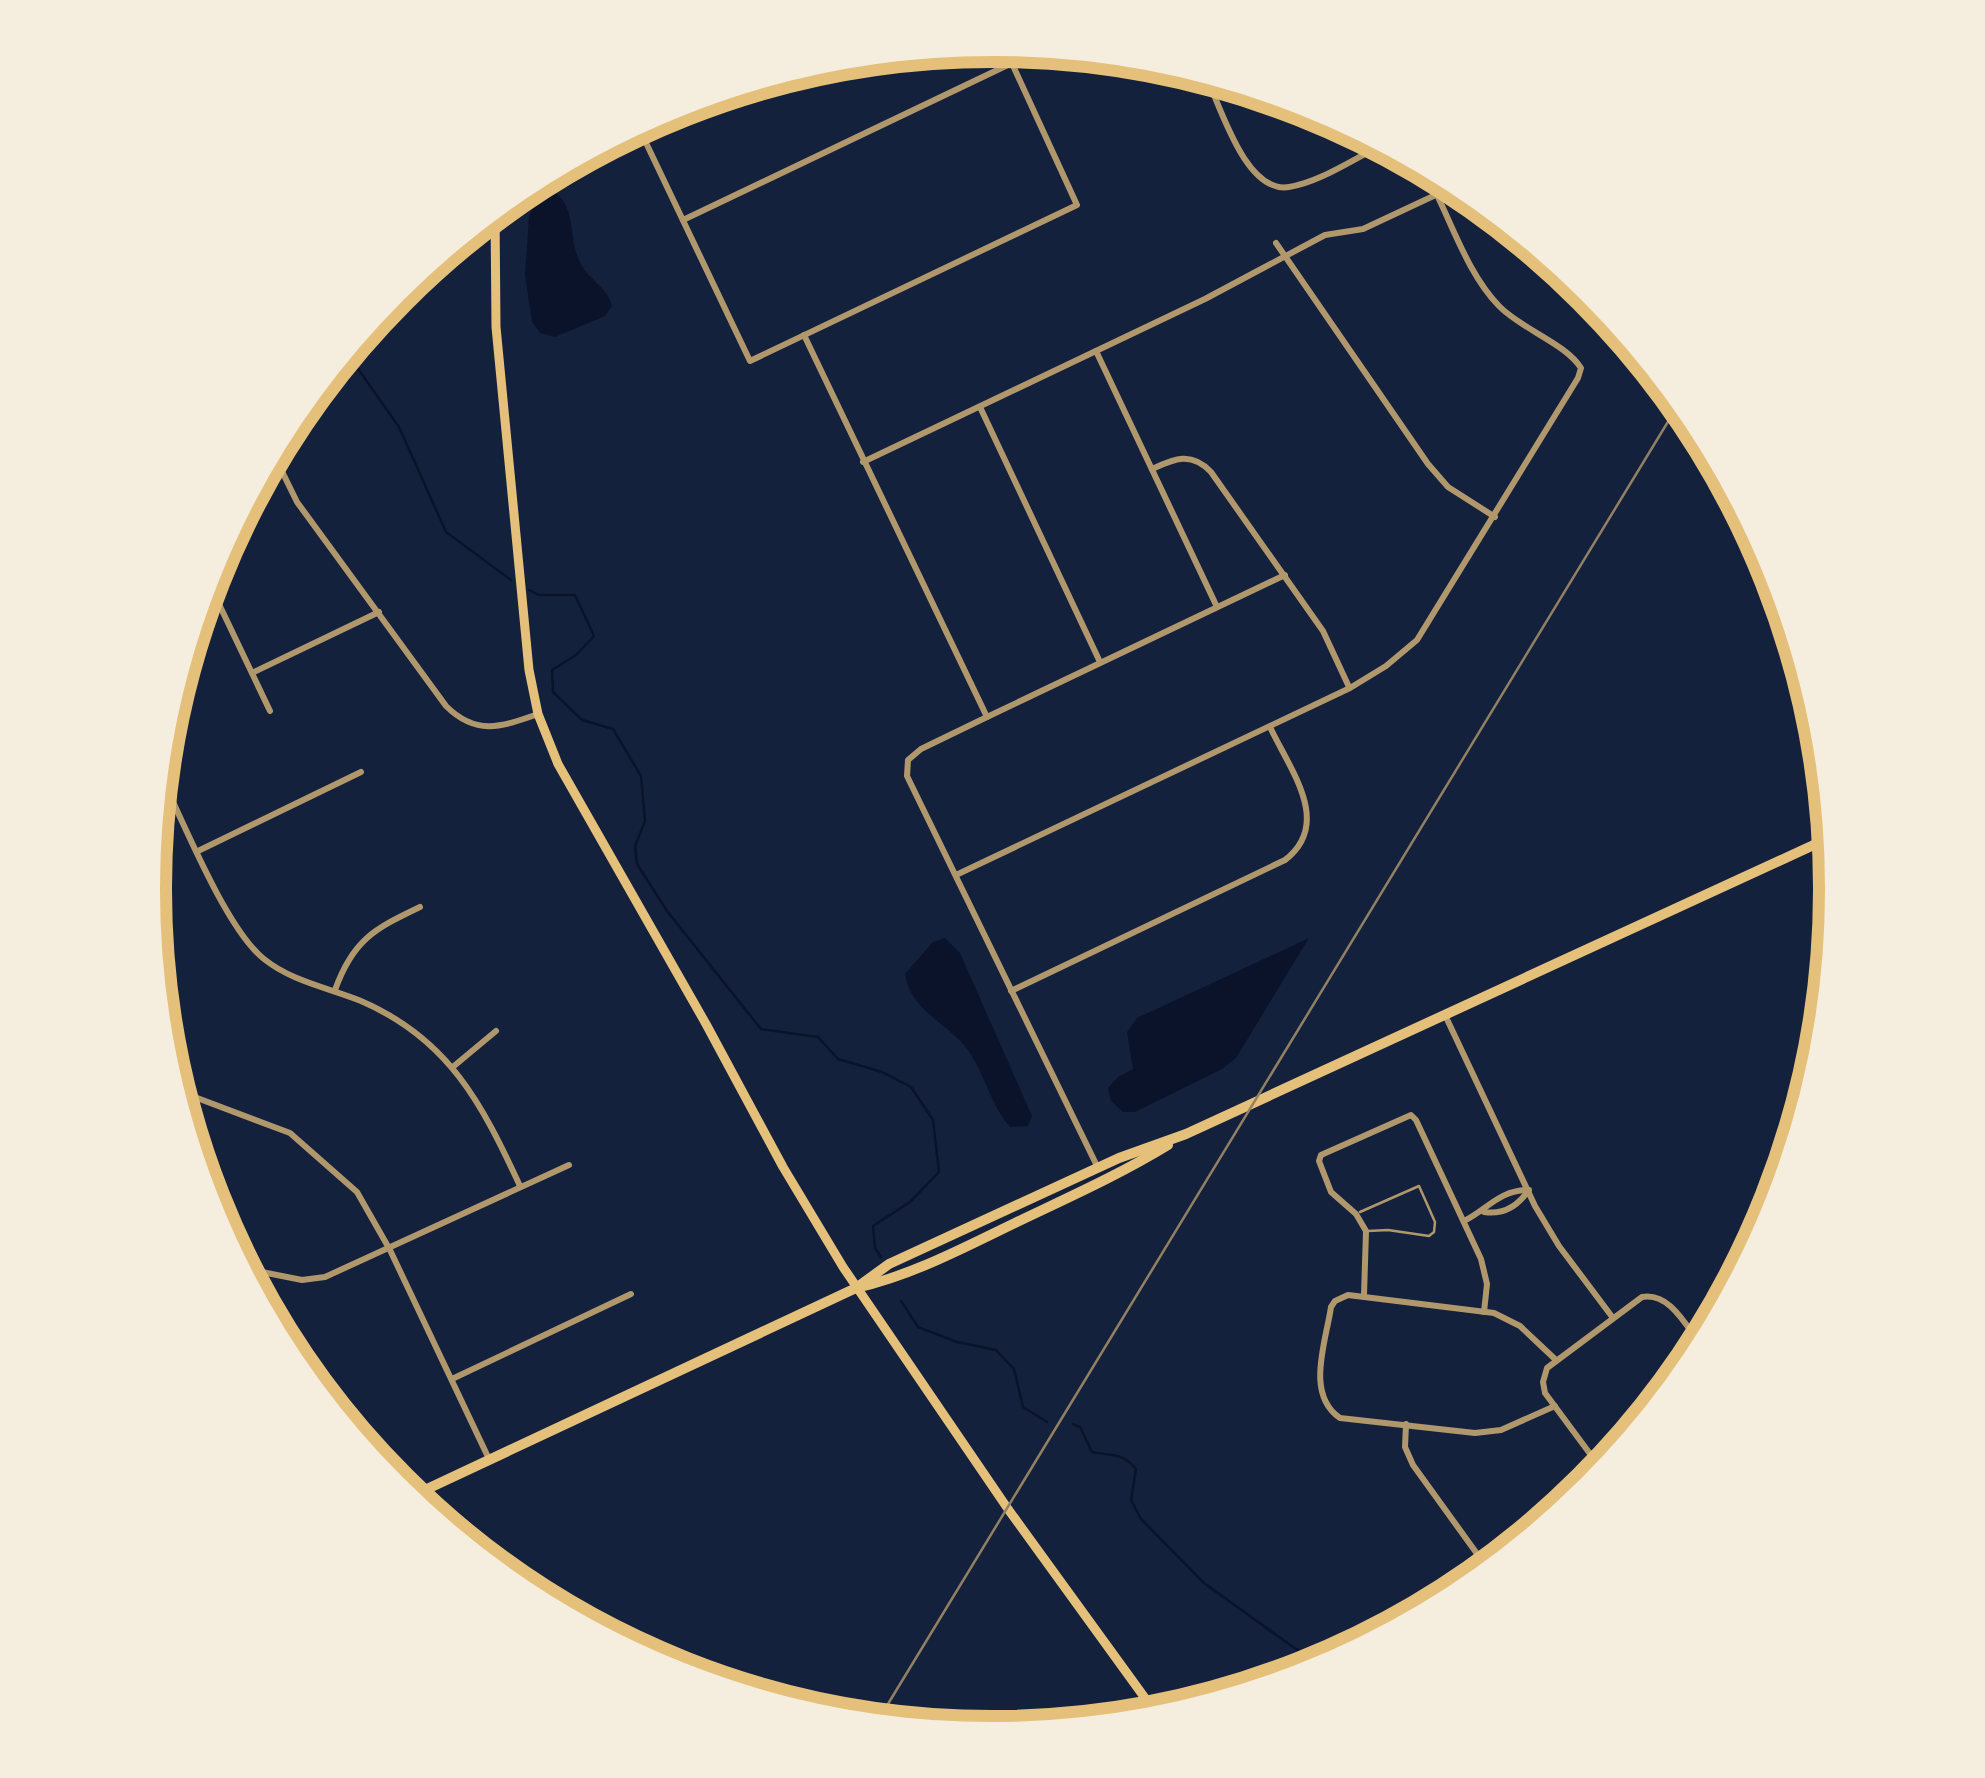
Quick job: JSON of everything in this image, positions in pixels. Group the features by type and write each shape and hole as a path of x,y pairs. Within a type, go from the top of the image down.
{"main road":[{"path":"495,229 496,326 528,670 538,714 558,764 670,958 783,1168 856,1288 1147,1701"},
{"path":"426,1490 856,1288 889,1264 1098,1168 1186,1134 1817,845"},
{"path":"856,1288 893,1279 931,1263 1126,1170 1186,1134"}],"street":[{"path":"645,140 750,361 1077,206 1012,63 683,220"},
{"path":"1214,93 1249,169 1270,186 1287,188 1302,184 1367,153"},
{"path":"863,462 1205,299 1284,255 1325,236 1362,230 1437,195 1480,283 1520,324 1575,359 1580,368 1578,378 1495,517 1416,640 1386,666 1270,728 956,876"},
{"path":"1276,243 1428,464 1448,487 1495,517"},
{"path":"804,335 987,716"},
{"path":"1096,352 1216,607"},
{"path":"980,407 1100,662"},
{"path":"1152,469 1180,457 1203,464 1324,632 1350,688"},
{"path":"281,469 297,502 460,720 486,727 538,714"},
{"path":"1098,1168 907,776 908,760 921,749 987,716 1285,575"},
{"path":"218,602 270,711"},
{"path":"252,673 379,612"},
{"path":"1011,991 1297,851 1308,829 1306,804 1270,728"},
{"path":"198,851 360,772"},
{"path":"171,797 237,927 263,959 282,971 399,1020 427,1040 454,1066 490,1124 520,1186"},
{"path":"335,990 358,944 420,906"},
{"path":"1446,1014 1559,1246 1613,1318"},
{"path":"454,1066 496,1031"},
{"path":"192,1096 290,1133 357,1192 390,1250 489,1460"},
{"path":"1364,1295 1366,1231 1356,1214 1331,1192 1318,1161 1321,1155 1406,1116 1416,1120 1485,1271 1484,1312"},
{"path":"260,1272 314,1278 346,1270 569,1164"},
{"path":"1484,1212 1491,1200 1513,1190 1529,1190"},
{"path":"1464,1221 1520,1204 1529,1190"},
{"path":"452,1379 631,1294"},
{"path":"1555,1406 1501,1430 1475,1434 1340,1418 1330,1410 1319,1386 1334,1300 1348,1295 1494,1313 1520,1326 1556,1360"},
{"path":"1592,1457 1545,1393 1547,1368 1642,1297 1656,1296 1666,1302 1690,1332"},
{"path":"1406,1424 1405,1446 1412,1465 1479,1557"}],"lane":[{"path":"1356,1214 1419,1186 1435,1222 1430,1236 1366,1231"}],"water":[{"path":"552,190 563,201 580,262 612,306 605,316 555,337 540,333 532,322 525,275 529,216 538,199"},
{"path":"945,938 960,953 1032,1116 1028,1126 1010,1127 971,1054 921,1006 908,986 905,974 933,942"},
{"path":"1309,938 1236,1058 1222,1069 1135,1112 1123,1112 1111,1101 1108,1088 1133,1069 1127,1032 1137,1018"}],"waterway":[{"path":"355,364 399,427 446,532 511,580"},
{"path":"529,590 539,595 575,595 594,636 576,655 552,670 553,692 582,720 613,729 641,776 645,821 635,846 637,864 667,911 761,1029 818,1037 838,1059 882,1072 911,1087 933,1120 939,1172 910,1202 873,1226 875,1248 881,1257"},
{"path":"901,1301 918,1327 957,1342 996,1350 1014,1369 1023,1407 1047,1422"},
{"path":"1073,1424 1080,1427 1092,1452 1121,1457 1136,1469 1131,1500 1141,1519 1204,1583 1306,1654"}],"railway":[{"path":"885,1708 1671,417"}]}
